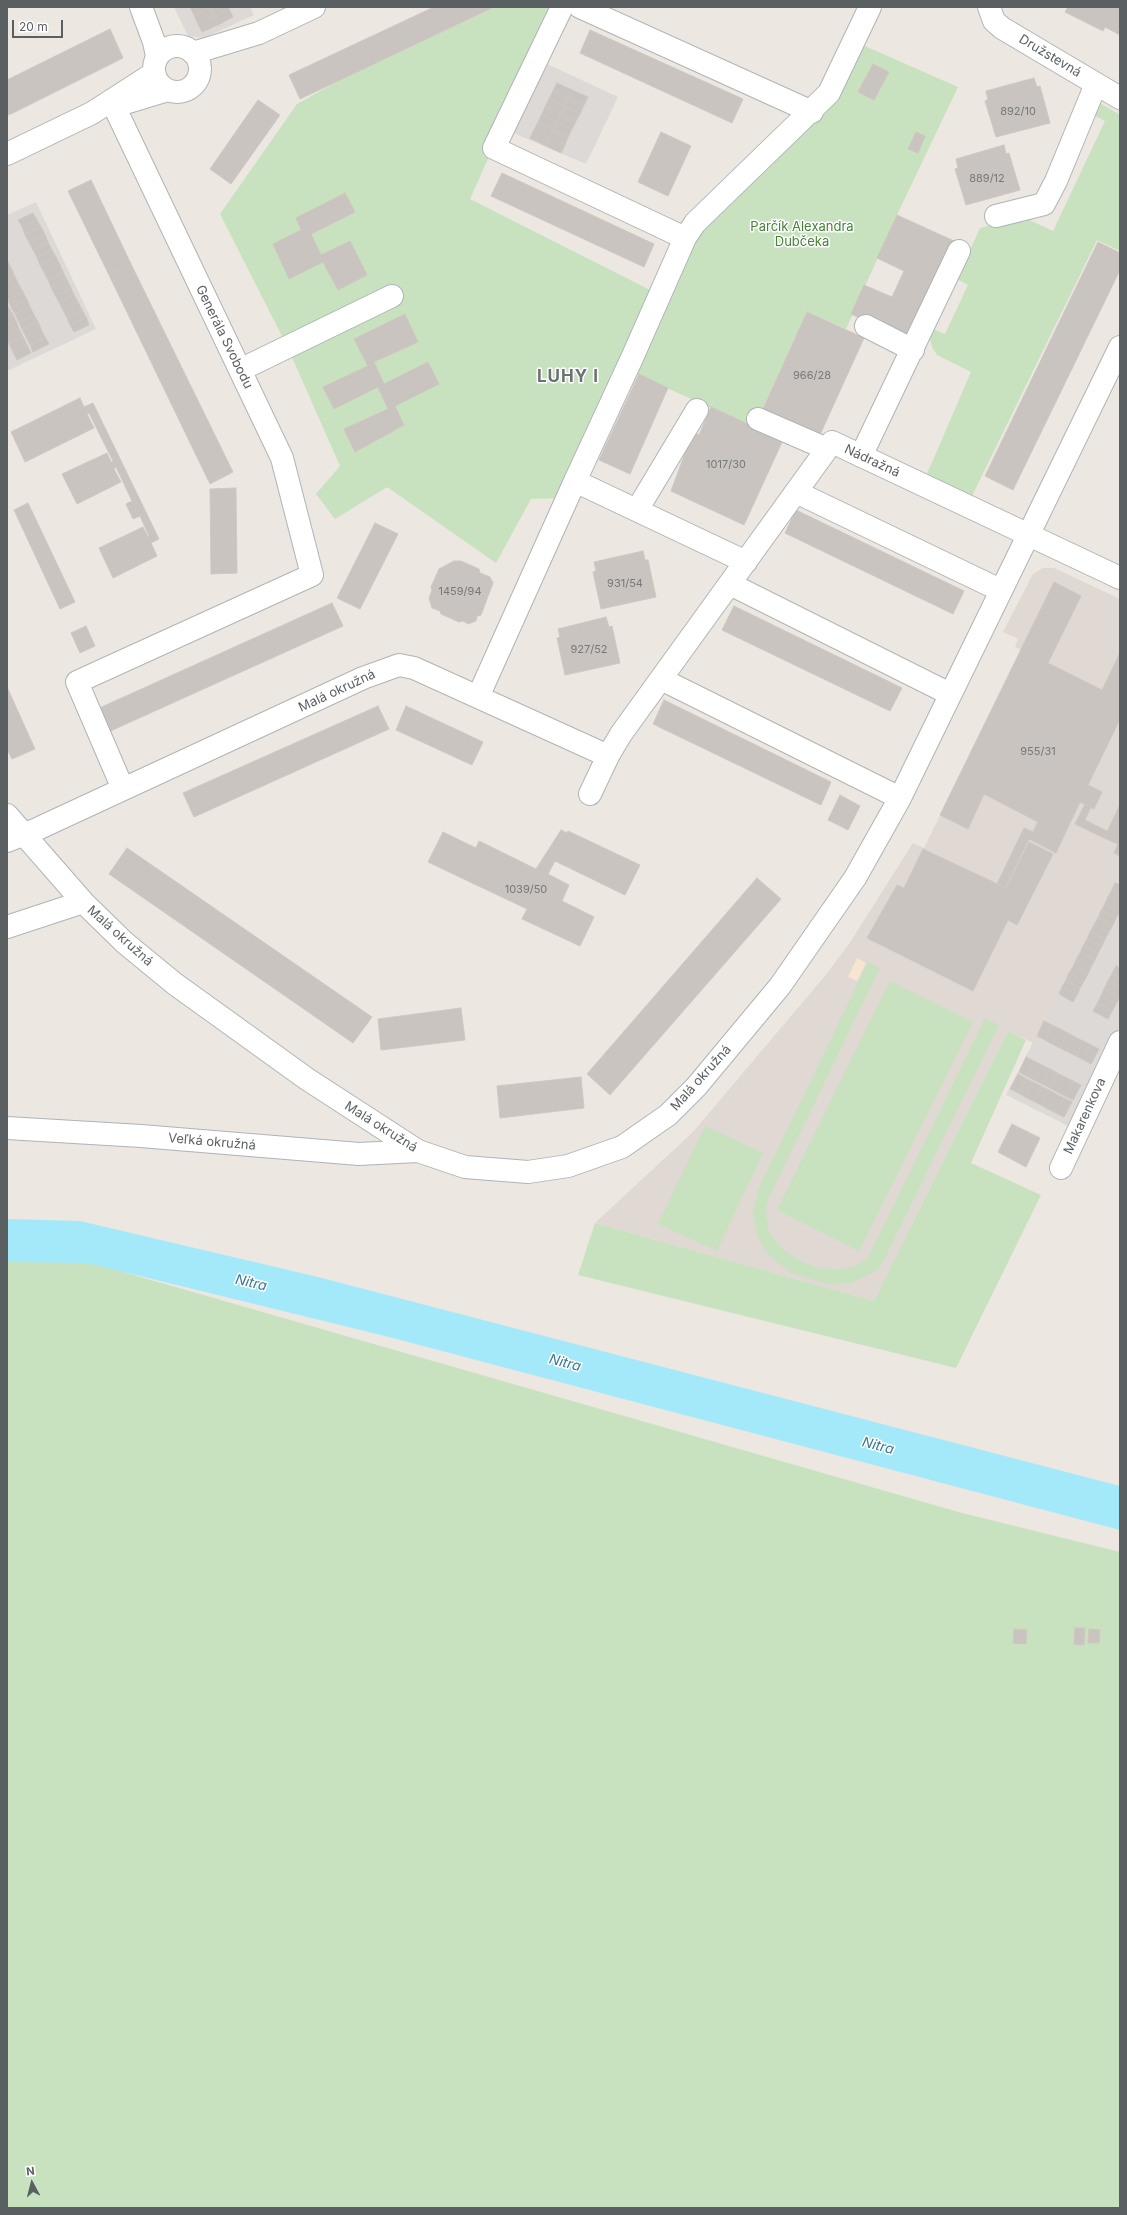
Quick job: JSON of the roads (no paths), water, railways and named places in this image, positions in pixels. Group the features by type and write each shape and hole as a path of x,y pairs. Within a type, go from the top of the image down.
{"street":[{"path":"141,7 154,42 156,64 162,86 168,90"},
{"path":"147,7 187,49 200,66 199,74"},
{"path":"7,154 92,113 168,90 184,90 191,87 199,74 259,33 314,7"},
{"path":"562,7 494,148 685,238"},
{"path":"580,7 812,112"},
{"name":"Družstevná","path":"988,7 994,21 1002,28 1120,98"},
{"path":"478,697 685,238 695,223 812,112 829,93 868,12"},
{"path":"92,113 156,64 167,48 187,49 259,33"},
{"path":"996,216 1044,204 1056,181 1096,84"},
{"name":"Generála Svobodu","path":"114,106 282,458 312,575 77,682 123,789"},
{"path":"861,456 959,251"},
{"path":"240,370 392,296"},
{"path":"866,326 913,350"},
{"path":"661,679 900,798 1000,590 1120,347"},
{"path":"637,510 697,410"},
{"path":"758,419 827,448"},
{"name":"Nádražná","path":"590,794 608,756 621,734 832,442 1120,578"},
{"path":"575,481 746,562"},
{"path":"796,492 1000,590"},
{"path":"730,584 950,694"},
{"name":"Malá okružná","path":"15,838 391,666 399,665 414,668 608,756"},
{"name":"Malá okružná","path":"7,815 15,838 125,942 175,984 314,1083 418,1151 465,1167 528,1172 568,1166 622,1147 668,1115 696,1087 755,1017 804,953 855,878 900,798"},
{"path":"7,927 83,902"},
{"name":"Makarenkova","path":"1061,1168 1120,1042"},
{"name":"Veľká okružná","path":"7,1128 141,1136 359,1154 418,1151"}],"water":[{"name":"Nitra","path":"7,1219 80,1221 318,1277 1120,1486 1120,1530 389,1337 87,1263 7,1262"}],"district":[{"name":"LUHY I","path":"568,377"}],"park label":[{"name":"Parčík Alexandra Dubčeka","path":"802,234"}]}
